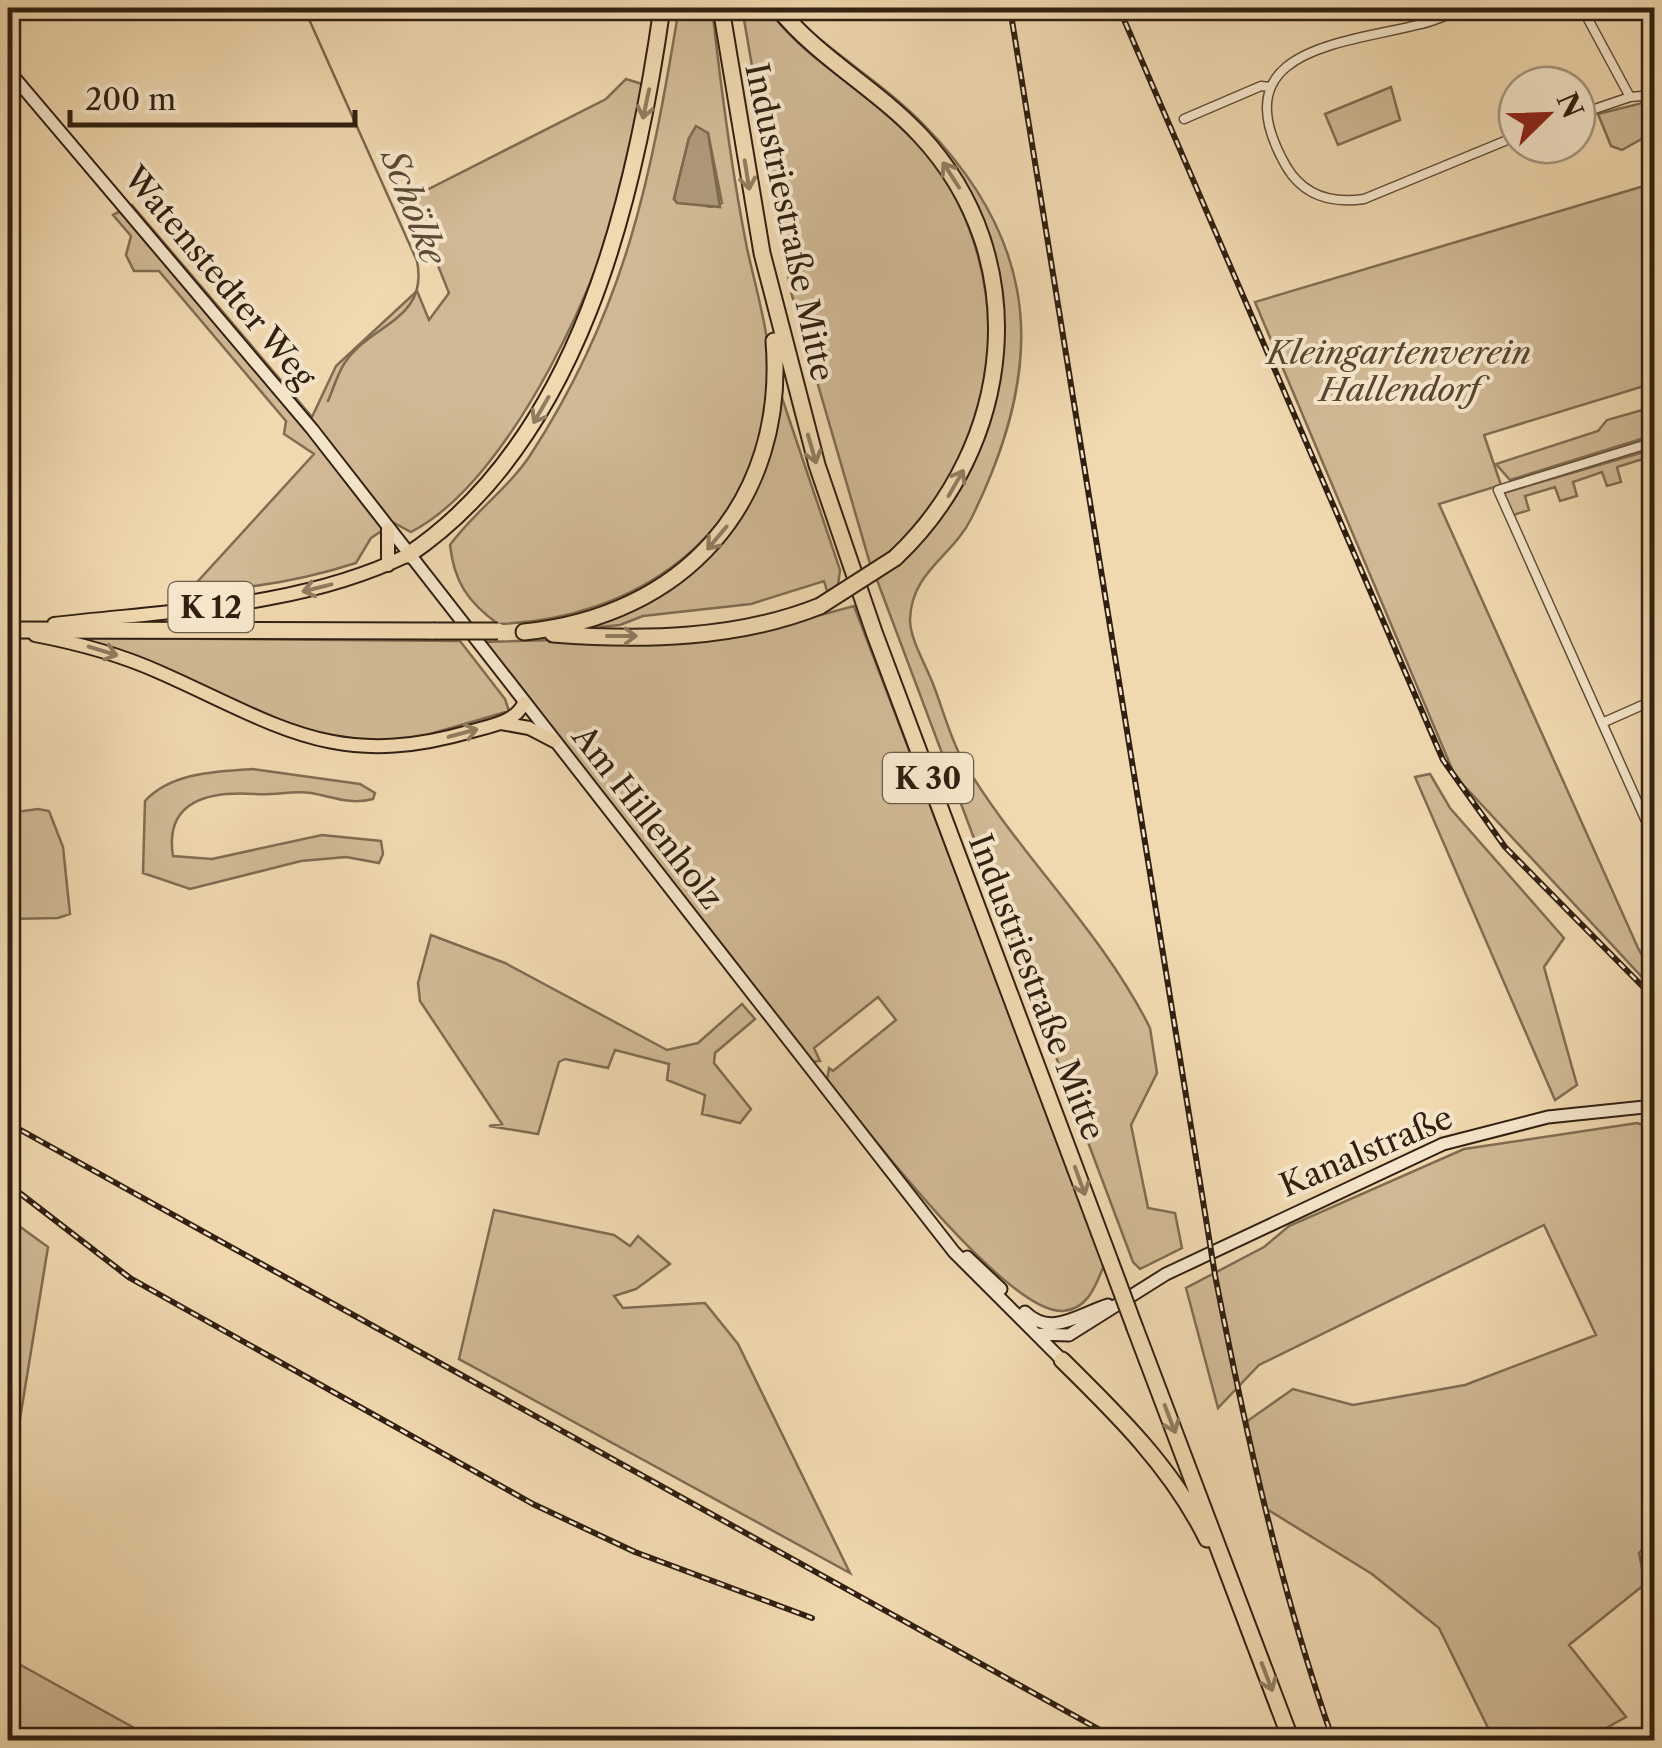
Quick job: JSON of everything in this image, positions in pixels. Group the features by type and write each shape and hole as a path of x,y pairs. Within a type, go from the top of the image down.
{"highway":[{"path":"408,555 487,488 550,396 577,336 621,208 654,66 662,8"},
{"name":"Industriestraße Mitte","path":"721,8 769,287 802,414 850,566 1291,1740"},
{"path":"8,630 686,635 758,626 820,606 894,558 947,499 982,428 998,352 993,276 970,207 932,148 896,111 818,50 778,8"},
{"path":"524,632 570,625 636,602 690,566 724,529 752,483 772,424 776,361 769,287"},
{"path":"1062,1360 1128,1425 1172,1482 1203,1530 1243,1612"}],"main road":[{"path":"388,530 388,565"},
{"name":"K 12","path":"8,630 288,595 388,565 408,555"},
{"name":"K 12","path":"8,630 114,654 260,722 322,740 360,745 419,743 501,722 521,710 524,703"},
{"path":"501,722 529,728 554,741"}],"street":[{"path":"1464,8 1425,24 1324,45 1286,64 1270,87 1268,110 1278,152 1303,188 1331,200 1364,200 1497,144"},
{"path":"1582,8 1630,97"},
{"name":"Watenstedter Weg","path":"8,70 312,429"},
{"path":"1184,119 1261,86 1270,87"},
{"path":"1597,108 1630,97 1654,95"},
{"name":"Am Hillenholz","path":"312,429 944,1238 1062,1360"},
{"path":"1654,442 1498,490 1654,838"},
{"path":"1602,723 1654,700"},
{"name":"Kanalstraße","path":"1065,1323 1117,1302 1266,1225 1442,1144 1548,1117 1654,1106"},
{"name":"Am Hillenholz","path":"944,1238 1034,1321 1065,1323"},
{"name":"Kanalstraße","path":"1058,1338 1082,1329 1117,1302"},
{"path":"1062,1360 1058,1338 1065,1323"},
{"path":"1034,1332 1058,1338"}],"green space":[{"path":"679,8 712,8 736,188 769,354 769,390 760,442 742,488 715,527 681,560 641,587 596,606 548,619 498,624 464,590 450,545 531,454 591,346 613,292 645,184","holes":["708,133 722,203 711,207 674,199 689,138"]},
{"path":"742,8 767,8 803,47 906,130 924,150 956,200 978,255 988,312 987,370 975,427 951,480 917,528 871,567 791,292"},
{"path":"802,24 895,98 964,171 993,218 1011,265 1020,313 1020,362 1011,412 995,465 971,519 917,589 910,620 915,644 963,761 1108,958 1150,1028 1157,1073 1131,1125 1148,1208 1175,1213 1182,1248 1140,1269 1133,1262 877,580 940,518 972,467 998,389 1002,308 967,192"},
{"path":"626,79 642,84 637,122 619,204 601,256 551,366 520,419 485,467 449,505 411,532 394,523 371,538 356,563 273,583 189,591 314,454 284,434 286,421 159,271 134,271 126,255 131,236 113,215 132,205 312,417 336,366 417,291 429,320 449,293 411,198 606,99"},
{"path":"1391,87 1400,120 1338,145 1325,114"},
{"path":"1654,100 1654,132 1622,150 1611,146 1598,114"},
{"name":"Kleingartenverein Hallendorf","path":"1654,183 1654,383 1484,435 1501,485 1439,504 1638,948 1643,957 1654,958 1654,990 1455,776 1255,302"},
{"path":"780,392 840,570 838,585 828,594 824,581 751,604 643,616 620,625 569,630 615,616 657,596 694,569 727,534"},
{"path":"1653,407 1654,435 1510,480 1496,464 1598,431 1607,420"},
{"path":"1654,449 1654,471 1646,458 1617,467 1621,482 1607,486 1602,472 1573,482 1577,496 1560,501 1555,487 1525,496 1529,510 1510,516 1500,494"},
{"path":"854,606 1105,1263 1090,1294 1072,1309 1063,1311 1038,1304 973,1252 903,1175 827,1080 829,1068 833,1071 896,1020 878,997 814,1048 820,1061 811,1062 482,642 746,635"},
{"path":"88,640 460,641 505,699 509,711 413,739 372,742 296,731"},
{"path":"253,769 360,784 375,793 373,799 357,801 304,792 207,798 183,811 176,822 173,856 212,859 322,835 381,841 383,854 379,863 346,857 301,861 190,889 143,873 145,801 181,779"},
{"path":"1430,774 1450,808 1564,938 1544,967 1577,1085 1555,1100 1415,777"},
{"path":"49,811 63,847 70,914 58,918 8,919 8,813"},
{"path":"431,935 505,963 667,1050 698,1043 742,1004 755,1019 715,1053 714,1063 751,1109 740,1123 702,1114 705,1095 667,1080 669,1064 615,1050 608,1068 565,1059 559,1062 538,1134 489,1126 502,1124 420,1001 418,983"},
{"path":"1637,1123 1654,1129 1654,1538 1639,1553 1645,1584 1569,1645 1626,1717 1585,1740 1494,1740 1439,1628 1372,1574 1265,1508 1246,1422 1293,1389 1353,1405 1465,1385 1596,1335 1544,1225 1259,1365 1218,1408 1186,1288 1264,1247 1289,1226 1464,1149"},
{"path":"494,1210 614,1235 630,1246 638,1236 670,1264 636,1289 614,1296 623,1308 705,1303 738,1344 850,1573 459,1359"},
{"path":"8,1218 48,1247 19,1425 8,1419"},
{"path":"8,1658 156,1740 8,1740"}],"shaded area":[{"path":"696,126 708,133 720,207 677,203 674,199 689,138"}],"waterway":[{"name":"Schölke","path":"304,8 417,261 414,297 395,320 355,350 344,364 328,401"}],"railway":[{"path":"1010,8 1215,1275 1266,1510 1333,1740"},
{"path":"1119,8 1443,760 1505,847 1654,998"},
{"path":"8,1123 1118,1740"},
{"path":"8,1184 130,1278 533,1504 635,1552 812,1618"}]}
